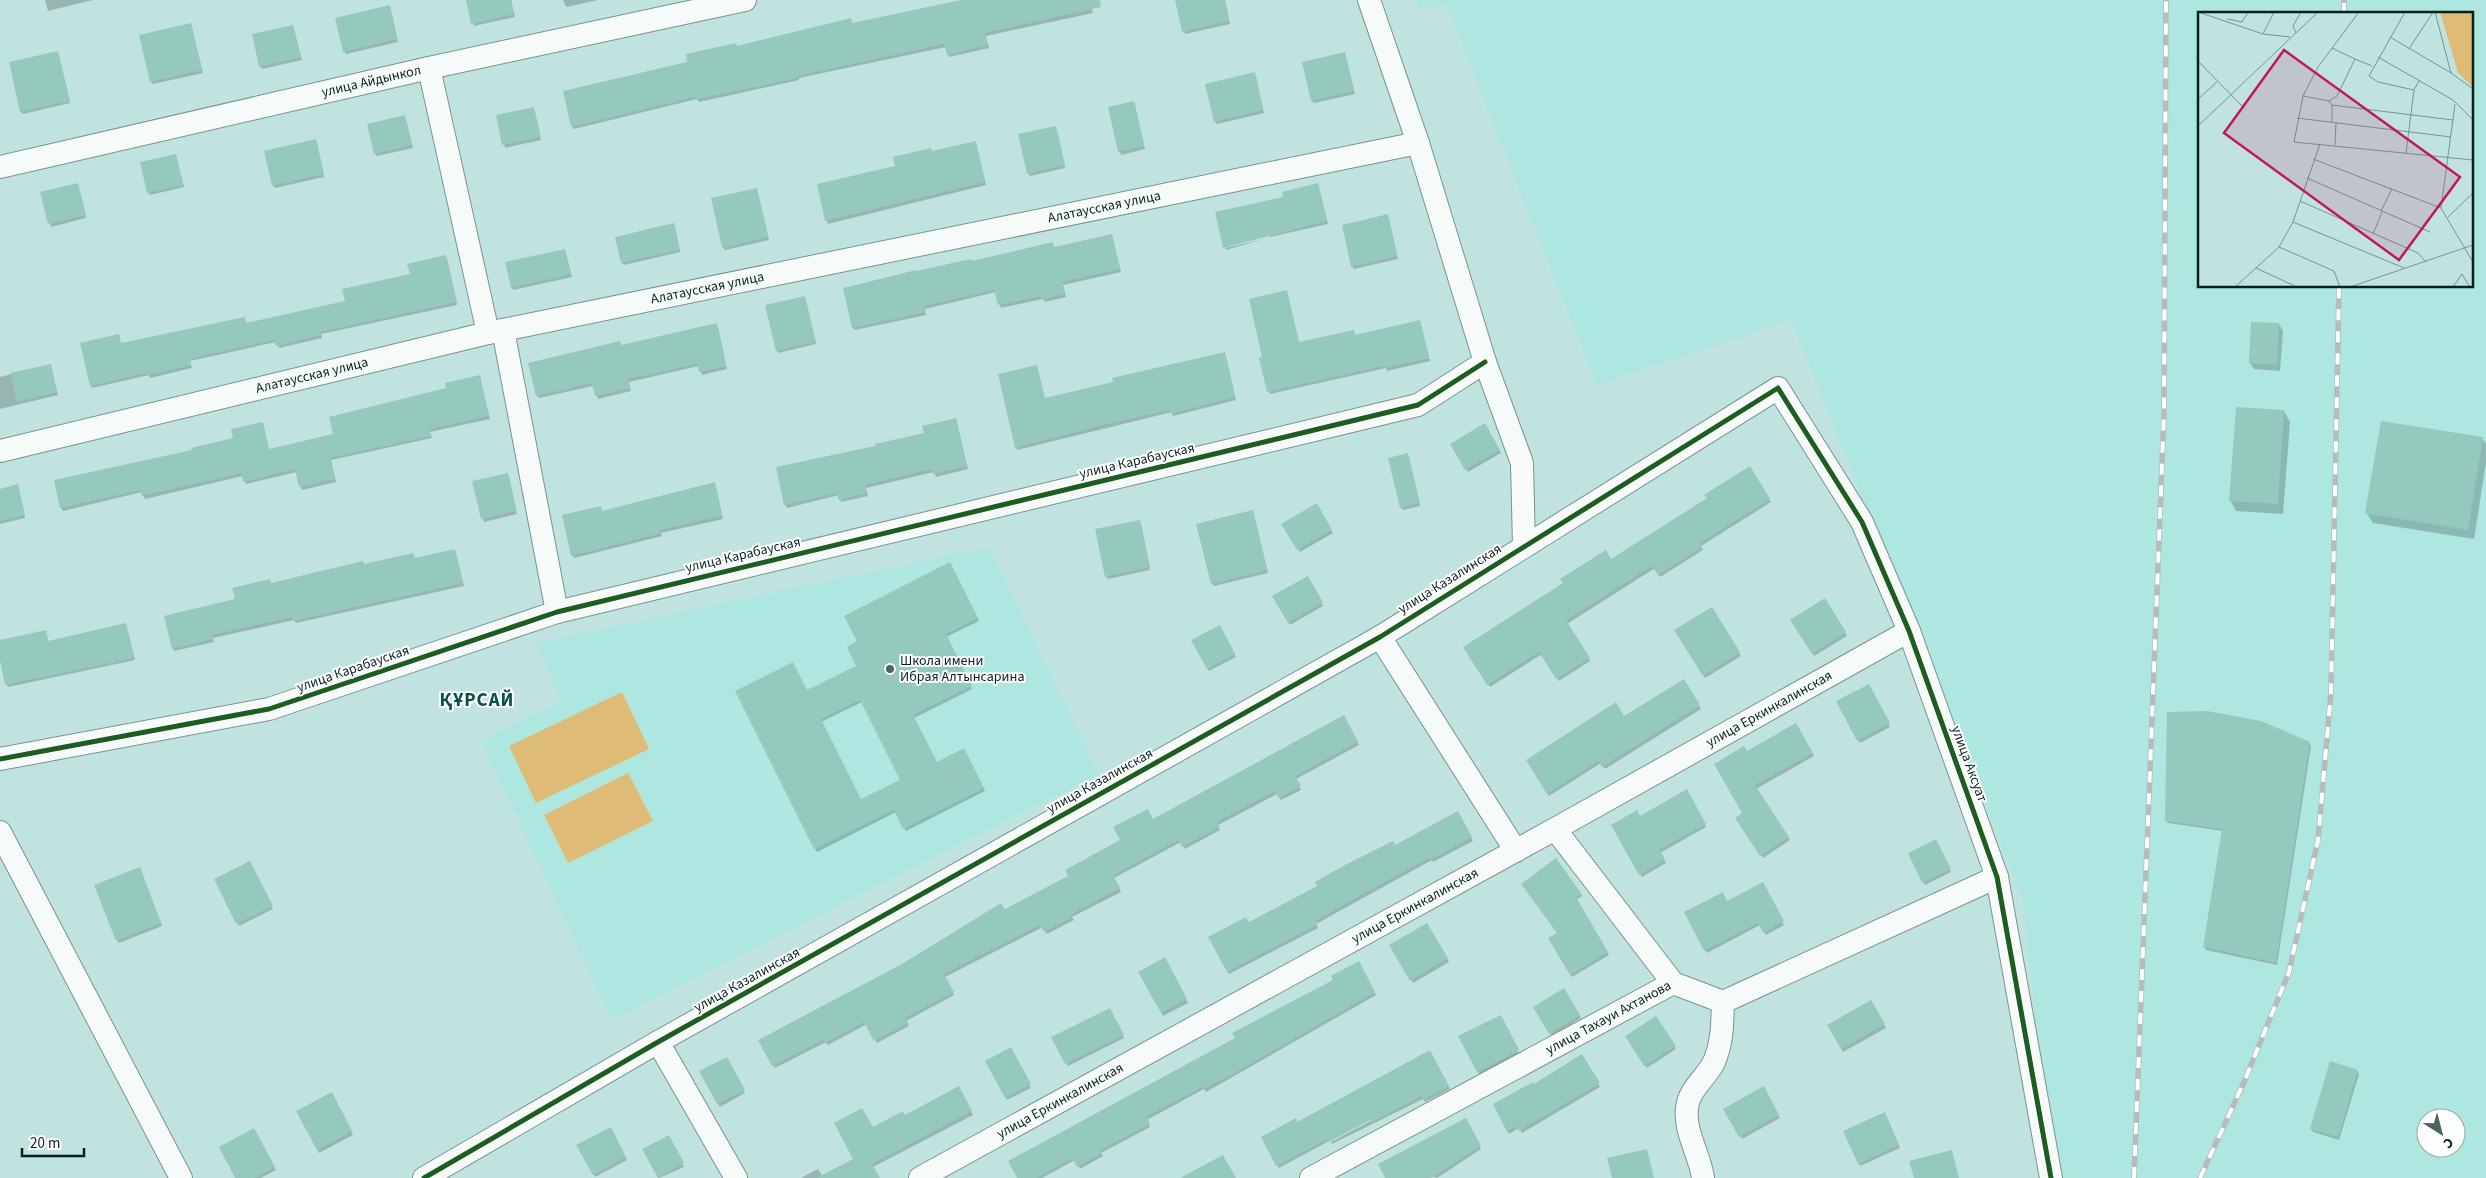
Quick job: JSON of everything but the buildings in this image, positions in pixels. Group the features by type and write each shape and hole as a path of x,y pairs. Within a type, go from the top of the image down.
{"street":[{"name":"улица Айдынкол","path":"0,167 429,68 745,0"},
{"path":"1368,0 1418,142 1485,362 1522,463 1524,546"},
{"path":"429,68 496,331 557,612"},
{"name":"Алатаусская улица","path":"0,451 496,331 1418,142"},
{"name":"улица Карабауская","path":"0,759 269,709 557,612 1418,405 1485,362"},
{"name":"улица Казалинская","path":"424,1178 658,1042 1380,638 1778,388"},
{"name":"улица Аксуат","path":"1778,388 1862,522 1909,631 1998,876 2051,1178"},
{"name":"улица Еркинкалинская","path":"920,1178 1555,830 1909,631"},
{"path":"1380,638 1516,851"},
{"path":"1555,830 1673,983"},
{"path":"0,832 180,1178"},
{"path":"1703,1178 1690,1137 1686,1107 1697,1086 1713,1064 1723,1036 1723,1002 1998,876"},
{"name":"улица Тахауи Ахтанова","path":"1310,1178 1673,983 1723,1002"},
{"path":"658,1042 736,1178"}],"shaded area":[{"path":"1416,0 2486,0 2486,1178 2052,1178 2023,900 1791,319 1597,386 1446,3 1419,11"},
{"path":"989,547 1099,775 612,1020 481,741 561,702 536,643"},
{"path":"622,692 649,749 536,803 509,746"},
{"path":"628,773 653,821 568,863 544,815"}],"railway":[{"path":"2134,1178 2164,413 2166,0"},
{"path":"2344,0 2344,12"},
{"path":"2200,1178 2244,1082 2289,972 2318,840 2331,692 2339,288"}],"cycle path":[{"path":"0,759 269,709 557,612 1418,405 1485,362"},
{"path":"424,1178 658,1042 1380,637 1778,388 1862,522 1909,631 1997,877 2051,1178"}],"place":[{"name":"Школа имени Ибрая Алтынсарина","path":"890,669"}],"district":[{"name":"ҚҰРСАЙ","path":"477,700"}]}
